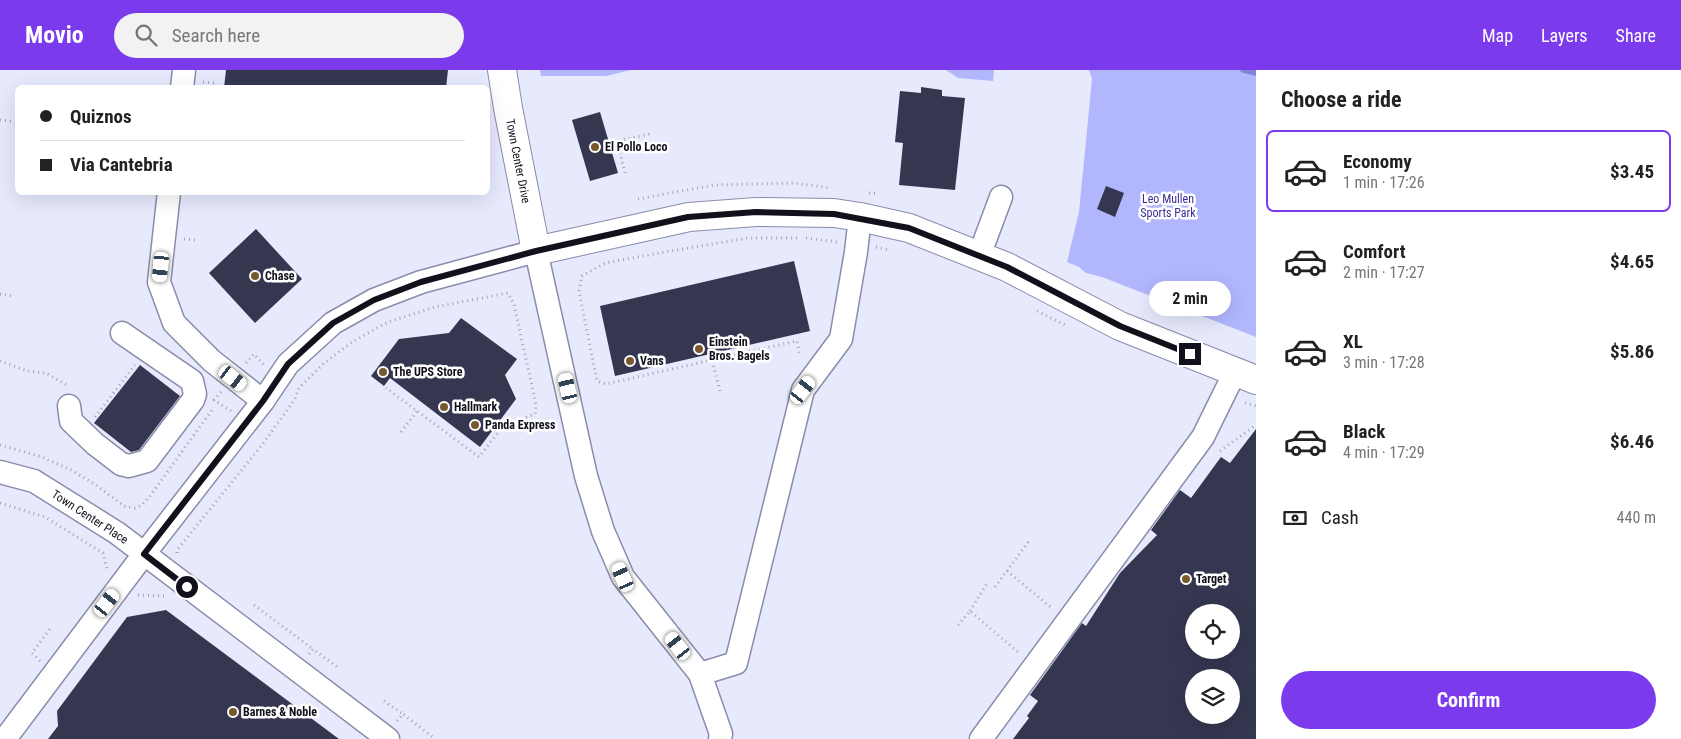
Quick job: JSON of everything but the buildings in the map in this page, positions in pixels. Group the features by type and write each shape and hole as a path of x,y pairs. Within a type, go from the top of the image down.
{"main road":[{"name":"Town Center Drive","path":"502,70 536,251"},
{"path":"536,251 688,217 756,212 834,214 860,217 909,228 1007,267 1120,326 1238,382"}],"street":[{"path":"182,85 184,70"},
{"path":"169,195 159,282 174,323 212,361 263,401"},
{"path":"979,256 1001,197"},
{"path":"700,674 736,662 803,390 840,339 857,245 860,217"},
{"path":"6,739 144,554 263,401 288,364 333,323 374,300 421,282 536,251 586,476 603,531 623,577 700,674 721,734 720,739"},
{"path":"69,406 71,421 95,444 121,464 129,466 147,461 193,400 196,394 192,381 122,333"},
{"path":"981,739 1202,436 1238,382"},
{"name":"Town Center Place","path":"0,472 34,480 117,533 388,739"}],"path":[{"path":"0,120 15,122"},
{"path":"625,173 617,140 650,134"},
{"path":"800,356 797,341 606,384 597,381 579,290 582,276 605,263 748,238 808,238 894,250"},
{"path":"177,556 177,550 262,445 295,399 299,388 323,364 352,342 388,322 435,307 508,293 514,305 536,404 536,414 503,426 479,456 386,388"},
{"path":"0,294 14,296"},
{"path":"1031,308 1069,328"},
{"path":"712,360 720,390"},
{"path":"1238,382 1256,406"},
{"path":"401,432 417,411"},
{"path":"0,503 45,517 103,553 108,572"},
{"path":"995,587 1029,541"},
{"path":"1007,571 1068,620"},
{"path":"958,625 970,611 988,582"},
{"path":"254,605 313,649"},
{"path":"970,611 1034,666"},
{"path":"384,701 403,714"},
{"path":"428,733 435,739"}],"green space":[{"path":"540,70 631,70 606,76 541,76"},
{"path":"946,70 994,70 993,81 958,78"},
{"name":"Leo Mullen Sports Park","path":"1089,70 1256,70 1256,337 1102,277 1086,273 1079,267 1067,262 1079,212 1092,79"}],"waterway":[{"path":"1243,70 1256,73"}],"place":[{"name":"El Pollo Loco","path":"595,147"},
{"name":"Chase","path":"255,276"},
{"name":"Einstein Bros. Bagels","path":"699,349"},
{"name":"Vans","path":"630,361"},
{"name":"The UPS Store","path":"383,372"},
{"name":"Hallmark","path":"444,407"},
{"name":"Panda Express","path":"475,425"},
{"name":"Target","path":"1186,579"},
{"name":"Barnes & Noble","path":"233,712"}],"route":[{"path":"187,587 144,554 263,401 288,364 333,323 374,300 421,282 536,251 688,217 756,212 834,214 860,217 909,228 1007,267 1088,311 1190,354"}]}
